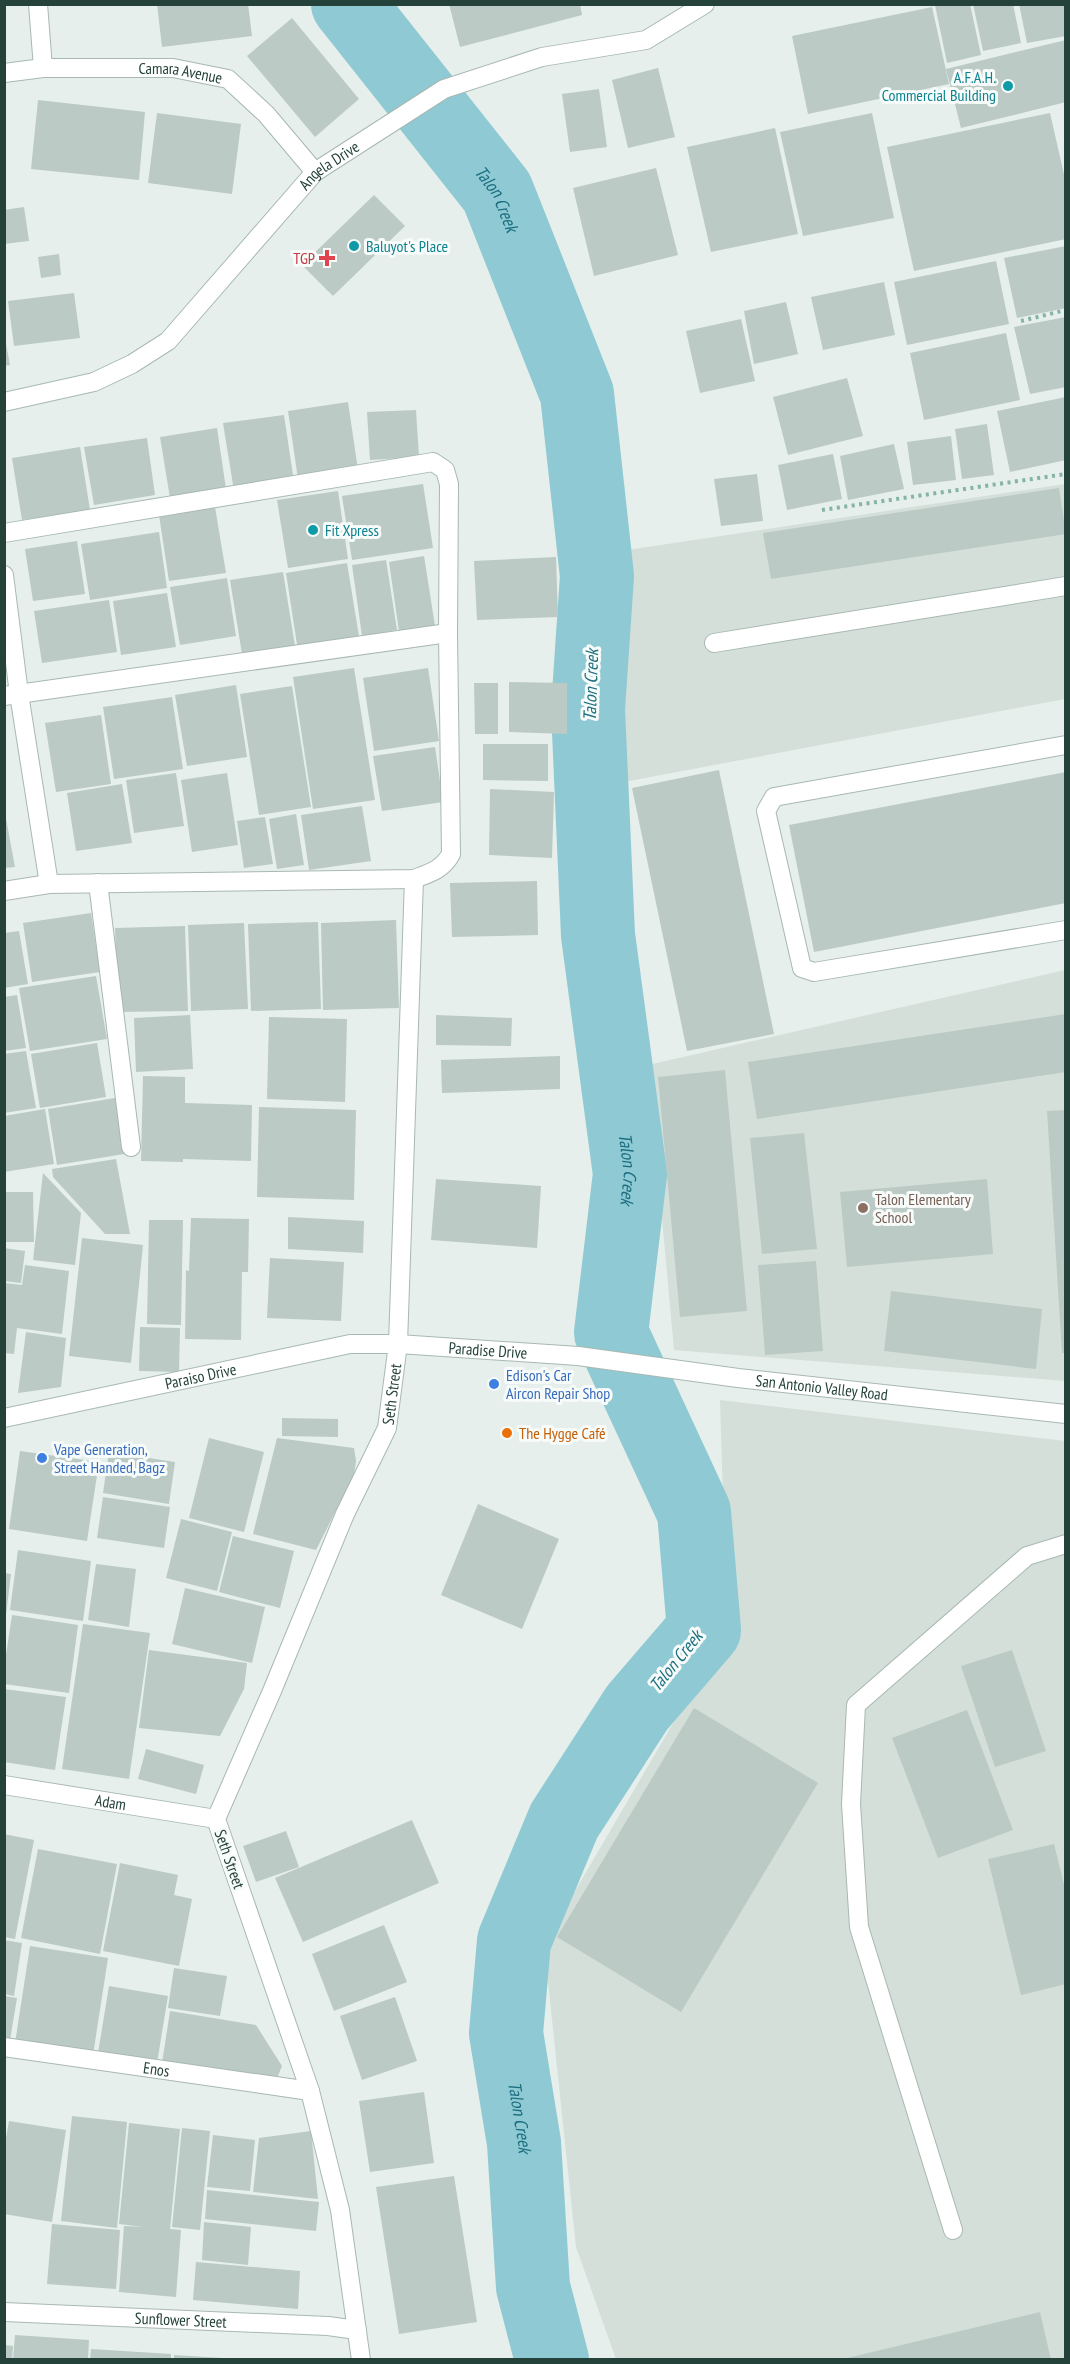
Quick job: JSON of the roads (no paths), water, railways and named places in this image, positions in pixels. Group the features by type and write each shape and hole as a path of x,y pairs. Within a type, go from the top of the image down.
{"street":[{"path":"38,4 43,68"},
{"name":"Angela Drive","path":"4,402 94,382 132,364 168,341 315,172 444,89 542,57 646,40 705,4"},
{"name":"Camara Avenue","path":"4,74 43,68 173,68 228,80 266,114 315,172"},
{"path":"4,533 433,462 445,470 449,484 448,633 451,854 445,865 435,872 414,879 49,884 4,891"},
{"path":"4,575 12,695 49,884"},
{"path":"714,643 1065,586"},
{"path":"12,695 448,633"},
{"path":"1065,745 774,796 766,811 802,968 814,972 1065,930"},
{"name":"Seth Street","path":"361,2360 340,2210 310,2091 216,1819 345,1514 387,1428 398,1344 414,879"},
{"path":"98,884 131,1146"},
{"name":"Paraiso Drive","path":"4,1418 350,1344 398,1344"},
{"name":"Paradise Drive","path":"398,1344 578,1356"},
{"name":"San Antonio Valley Road","path":"578,1356 738,1378 1065,1414"},
{"path":"953,2230 859,1927 851,1804 856,1705 1027,1556 1065,1544"},
{"name":"Adam","path":"4,1785 216,1819"},
{"name":"Enos","path":"4,2047 310,2091"},
{"name":"Sunflower Street","path":"4,2312 328,2326 357,2330"}],"waterway":[{"name":"Talon Creek","path":"348,4 497,192 577,394 597,576 588,709 598,935 630,1174 611,1333 694,1512 704,1630 637,1708 564,1821 514,1941 506,2033 524,2143 533,2287 552,2360"}],"place":[{"name":"A.F.A.H. Commercial Building","path":"1008,86"},
{"name":"Baluyot's Place","path":"354,246"},
{"name":"TGP","path":"327,258"},
{"name":"Fit Xpress","path":"313,530"},
{"name":"Talon Elementary School","path":"863,1208"},
{"name":"Edison's Car Aircon Repair Shop","path":"494,1384"},
{"name":"The Hygge Café","path":"507,1433"},
{"name":"Vape Generation, Street Handed, Bagz","path":"42,1458"}]}
